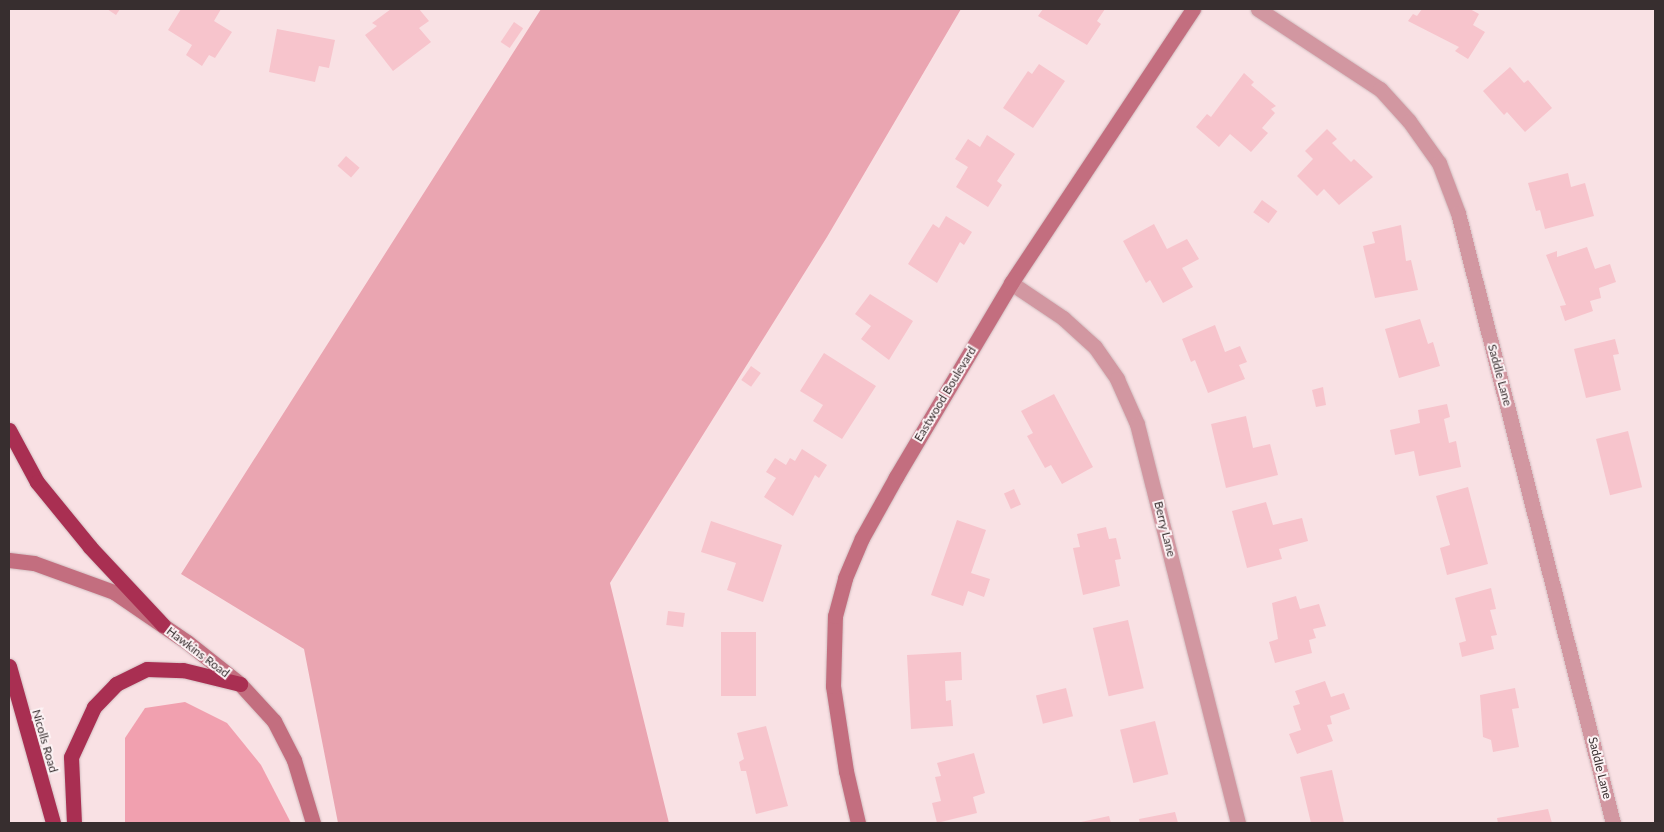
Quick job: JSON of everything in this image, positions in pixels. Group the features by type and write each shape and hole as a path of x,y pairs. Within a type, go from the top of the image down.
{"highway":[{"path":"9,430 37,482 90,547 163,626"},
{"name":"Nicolls Road","path":"9,666 53,823"},
{"path":"74,823 70,758 94,707 116,684 147,669 183,670 240,684"}],"street":[{"name":"Eastwood Boulevard","path":"858,823 846,772 834,686 835,616 845,578 862,538 896,477 1010,283 1193,9"},
{"name":"Saddle Lane","path":"1258,9 1380,89 1409,121 1439,163 1460,222 1614,823"},
{"name":"Berry Lane","path":"1010,283 1064,318 1096,347 1117,379 1137,424 1238,823"},
{"name":"Hawkins Road","path":"9,560 34,562 114,592 240,684 274,721 294,760 313,823"}],"shaded area":[{"path":"541,9 961,9 827,237 610,583 669,823 338,823 304,649 181,574"},
{"path":"185,702 227,723 261,765 291,823 125,823 125,738 145,708"}],"building":[{"path":"107,9 120,9 116,15"},
{"path":"181,9 221,9 214,21 232,32 215,58 209,55 202,66 186,55 192,45 168,30"},
{"path":"391,9 419,9 429,21 419,28 431,42 393,71 365,35 377,26 372,23"},
{"path":"1043,9 1105,9 1097,21 1101,24 1087,45 1038,16"},
{"path":"1422,9 1470,9 1479,14 1473,25 1485,32 1468,59 1455,51 1459,47 1408,21 1413,14 1417,16"},
{"path":"514,22 523,28 510,48 501,42"},
{"path":"277,29 335,40 329,68 319,66 315,82 269,72"},
{"path":"1039,64 1065,81 1033,128 1003,108 1028,71 1032,74"},
{"path":"1510,67 1524,83 1528,80 1552,108 1525,132 1507,112 1504,115 1483,91"},
{"path":"1244,73 1254,82 1251,85 1276,106 1271,109 1275,113 1262,128 1268,133 1251,152 1230,134 1219,147 1196,127 1207,114 1211,117"},
{"path":"1327,129 1337,139 1332,143 1351,162 1354,159 1373,177 1339,205 1324,189 1317,196 1297,176 1313,159 1305,151"},
{"path":"987,135 1015,154 997,181 1002,185 988,207 956,187 968,167 955,159 968,139 980,147"},
{"path":"346,156 360,168 351,178 337,166"},
{"path":"1568,173 1571,187 1585,183 1594,216 1545,229 1540,210 1536,211 1528,183"},
{"path":"1262,200 1277,211 1269,223 1253,212"},
{"path":"946,216 972,232 964,245 960,242 937,283 908,264 933,224 939,228"},
{"path":"1154,224 1167,249 1187,239 1199,259 1182,268 1193,287 1163,303 1150,280 1146,283 1123,241"},
{"path":"1401,225 1406,261 1411,260 1418,290 1375,298 1363,246 1375,243 1372,232"},
{"path":"1587,247 1595,269 1610,264 1616,282 1599,288 1601,298 1590,301 1593,311 1565,321 1560,306 1566,305 1546,255 1557,251 1557,257"},
{"path":"870,294 913,321 889,360 861,339 871,326 855,314"},
{"path":"1420,319 1428,344 1433,342 1440,366 1399,378 1385,329"},
{"path":"1215,325 1225,352 1240,346 1247,362 1239,365 1245,379 1208,393 1195,360 1191,362 1182,339"},
{"path":"1615,339 1619,354 1613,355 1621,390 1586,398 1574,349"},
{"path":"824,353 876,386 842,439 813,421 823,405 800,391"},
{"path":"751,366 761,373 751,387 741,380"},
{"path":"1323,387 1326,405 1316,407 1312,390"},
{"path":"1054,394 1093,467 1062,484 1051,465 1045,468 1027,436 1033,433 1021,411"},
{"path":"1447,404 1450,417 1444,419 1449,443 1456,441 1461,467 1419,476 1414,451 1395,455 1390,430 1420,423 1418,410"},
{"path":"1246,416 1253,448 1270,444 1278,475 1226,488 1211,424"},
{"path":"1628,431 1642,487 1610,495 1596,439"},
{"path":"802,449 827,465 819,478 815,475 793,516 764,497 776,478 766,472 775,458 786,465 790,458 795,461"},
{"path":"1468,487 1488,564 1447,575 1440,548 1450,545 1436,496"},
{"path":"1014,489 1021,505 1011,509 1004,493"},
{"path":"1266,502 1273,525 1302,518 1308,541 1279,549 1282,559 1247,568 1232,511"},
{"path":"957,520 986,530 971,573 990,579 984,597 968,591 963,606 931,595"},
{"path":"711,521 782,545 763,602 727,590 736,563 701,552"},
{"path":"1106,527 1109,539 1116,538 1121,559 1115,560 1120,586 1083,595 1073,548 1080,547 1077,534"},
{"path":"1491,588 1496,609 1490,610 1497,635 1491,636 1494,649 1462,657 1459,643 1466,641 1455,598"},
{"path":"1296,596 1300,609 1319,604 1326,626 1313,629 1316,638 1309,640 1312,653 1275,663 1269,642 1278,639 1272,603"},
{"path":"668,611 685,613 683,627 666,625"},
{"path":"1128,620 1144,688 1109,696 1093,628"},
{"path":"721,632 756,632 756,696 721,696"},
{"path":"961,652 962,680 945,681 946,701 951,700 953,726 911,729 907,655"},
{"path":"1325,681 1331,697 1344,693 1350,709 1330,716 1332,724 1327,725 1333,741 1297,754 1289,734 1301,730 1293,706 1300,704 1295,691"},
{"path":"1066,688 1073,716 1043,724 1036,695"},
{"path":"1515,688 1519,708 1512,709 1519,747 1493,752 1491,740 1483,737 1480,695"},
{"path":"1155,721 1168,774 1133,783 1120,730"},
{"path":"766,726 788,806 756,814 746,771 741,771 739,762 744,759 737,733"},
{"path":"974,753 985,793 973,797 977,813 937,823 932,803 941,801 935,777 941,776 937,763"},
{"path":"1332,770 1344,823 1311,823 1300,777"},
{"path":"1548,809 1552,823 1498,823 1497,818"},
{"path":"1175,812 1178,823 1140,823 1139,819"},
{"path":"1109,816 1111,823 1081,823 1081,822"}]}
